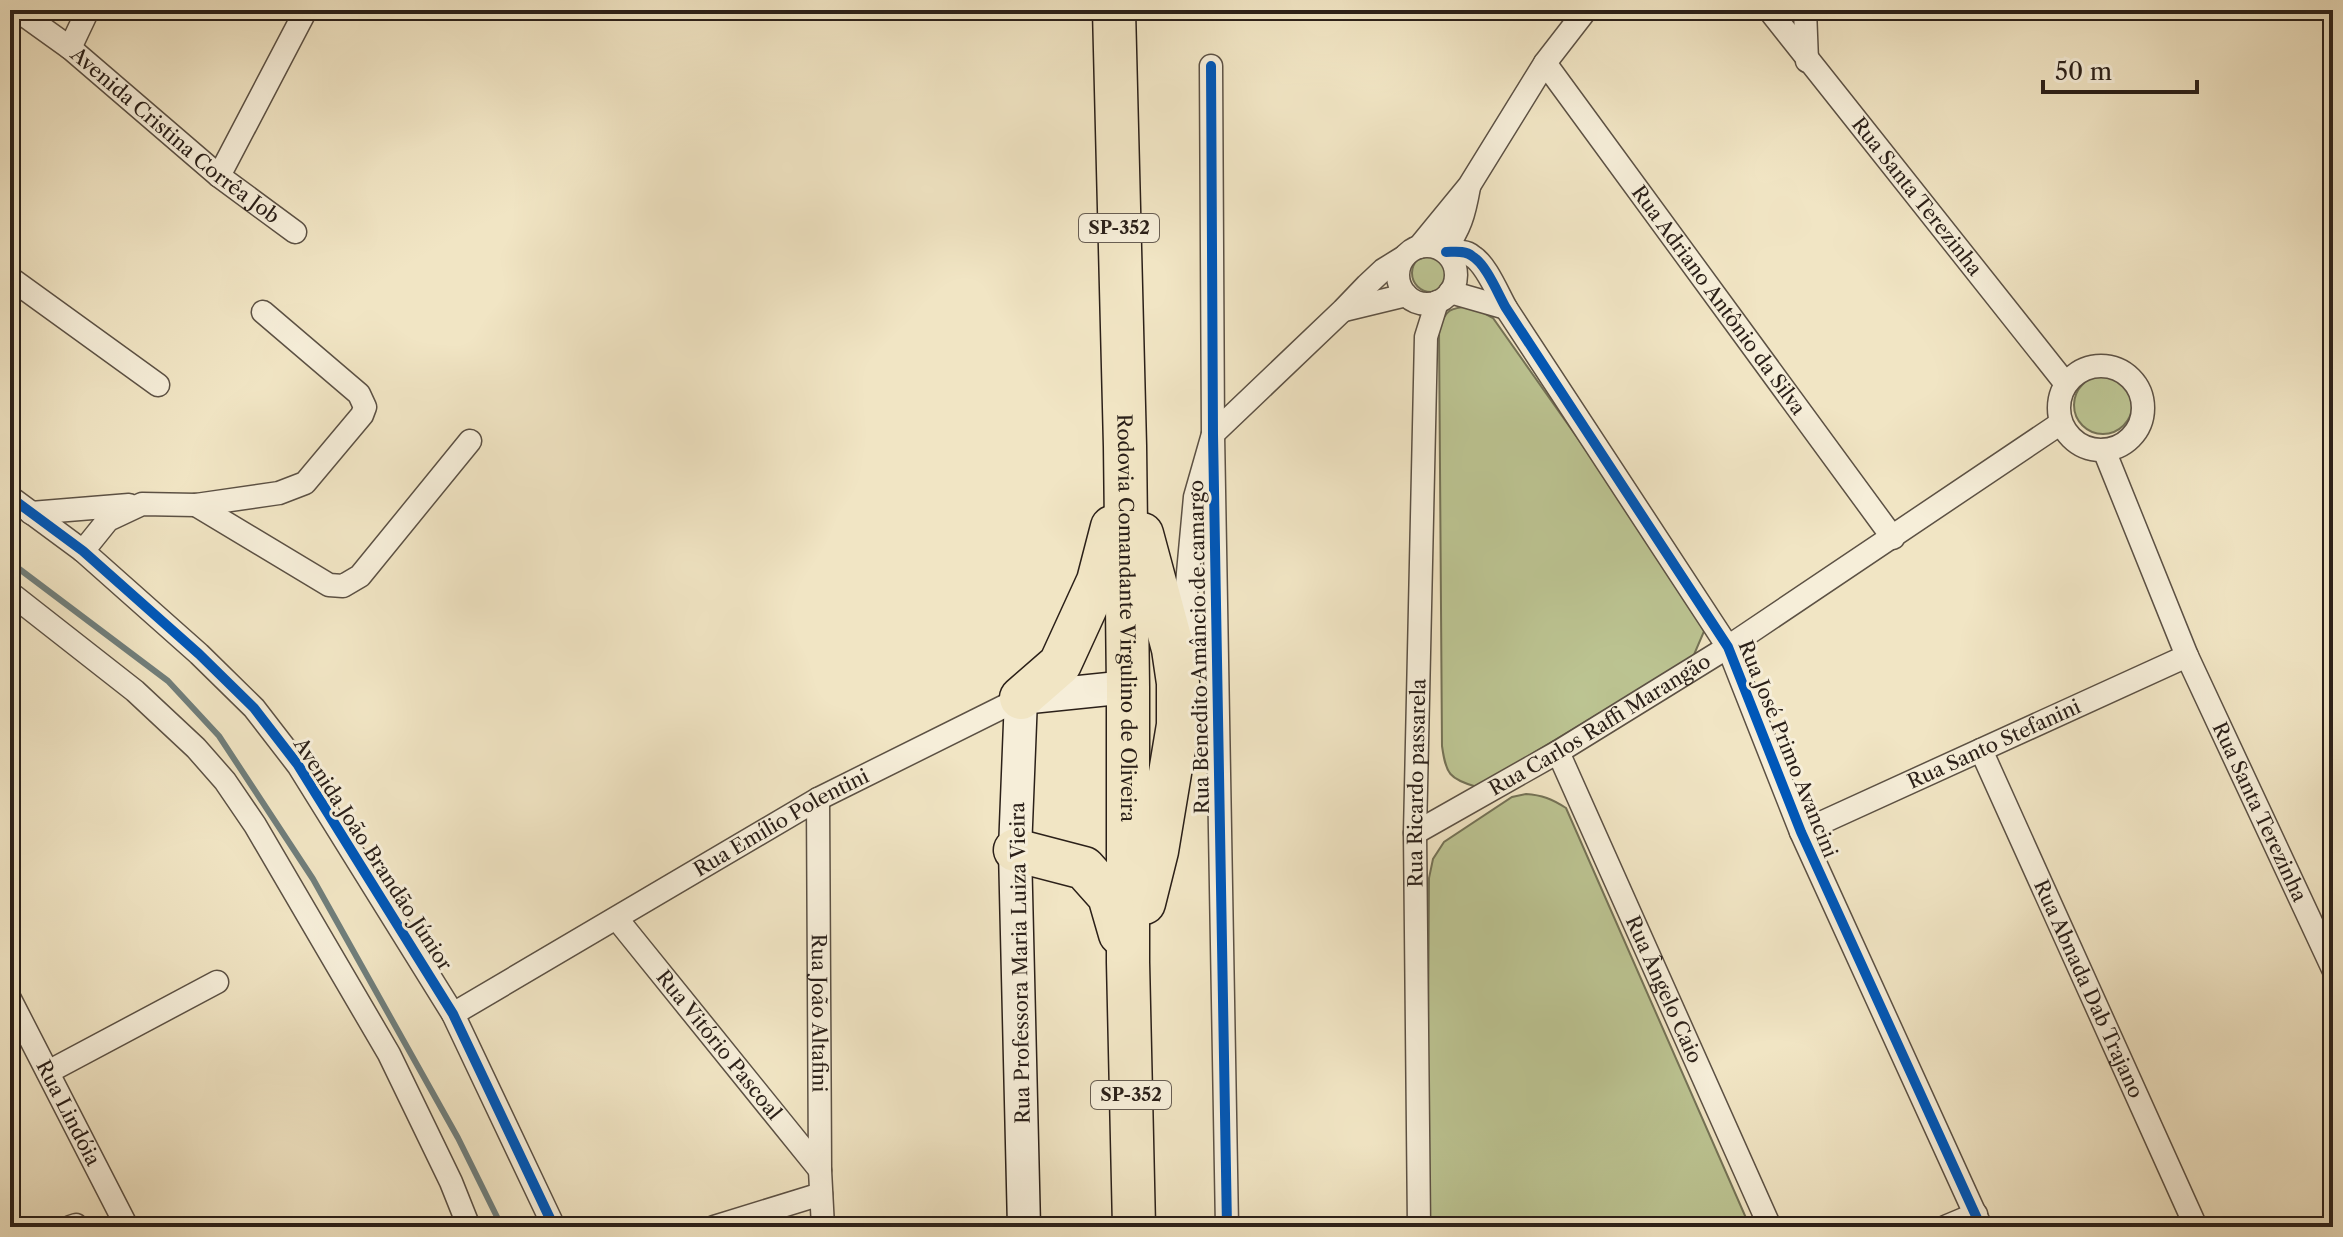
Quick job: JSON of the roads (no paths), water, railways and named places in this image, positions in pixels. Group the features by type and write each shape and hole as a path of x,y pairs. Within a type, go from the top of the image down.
{"highway":[{"name":"Rodovia Comandante Virgulino de Oliveira","path":"1114,10 1125,446 1128,962 1134,1227"},
{"path":"1125,446 1148,559 1173,649 1178,683 1178,725 1157,851 1128,962"},
{"path":"1021,698 1060,664 1098,581 1109,544 1125,446"},
{"path":"1128,687 1178,683"},
{"path":"1015,850 1084,868 1109,896 1128,962"}],"street":[{"name":"Avenida Cristina Corrêa Job","path":"17,10 70,48 219,176 295,232"},
{"path":"70,48 88,10"},
{"path":"219,176 306,10"},
{"path":"1408,297 1400,287 1397,276 1399,266 1469,186 1545,63 1586,10"},
{"name":"Rua Santa Terezinha","path":"1769,10 2066,384"},
{"path":"1805,10 1807,61"},
{"name":"Rua Adriano Antônio da Silva","path":"1545,63 1893,538"},
{"name":"Rua Benedito Amâncio de camargo","path":"1211,66 1213,434 1227,1227"},
{"path":"1445,252 1464,217 1469,186"},
{"path":"1178,683 1195,497 1213,434 1375,277 1411,252 1428,246 1445,252 1455,267 1456,276 1444,297"},
{"name":"Rua José Primo Avancini","path":"1445,252 1463,252 1481,264 1506,308 1728,647 1801,832 1978,1221"},
{"path":"10,278 158,385"},
{"path":"1343,310 1408,297 1428,304 1444,297 1506,308"},
{"name":"Rua Ricardo passarela","path":"1408,297 1426,337"},
{"name":"Rua Ricardo passarela","path":"1419,1227 1415,833 1426,337 1444,297"},
{"path":"31,513 142,504 196,505 279,493 305,483 362,415 365,407 359,394 263,312"},
{"path":"2103,365 2117,368 2138,386 2143,400 2139,428 2118,447 2104,450 2078,444 2068,435 2058,410 2066,384 2089,367 2103,365"},
{"name":"Rua Carlos Raffi Marangão","path":"1415,833 1558,752 1728,647 2061,423"},
{"path":"196,505 329,585 343,586 360,576 470,441"},
{"name":"Rua Santa Terezinha","path":"2104,450 2187,656 2333,969"},
{"name":"Avenida João Brandão Júnior","path":"10,497 83,551 199,654 254,708 298,765 453,1014 554,1227"},
{"path":"83,551 108,520 142,504"},
{"path":"10,593 135,691 196,748 225,781 255,825 389,1054 451,1182 469,1227"},
{"name":"Rua Santo Stefanini","path":"1801,832 2187,656"},
{"name":"Rua Emílio Polentini","path":"453,1014 818,799 1021,698 1128,687"},
{"name":"Rua Professora Maria Luiza Vieira","path":"1021,698 1015,850 1024,1227"},
{"name":"Rua Abnada Dab Trajano","path":"1981,750 2196,1227"},
{"name":"Rua Ângelo Caio","path":"1558,752 1770,1227"},
{"name":"Rua João Altafini","path":"818,799 823,1227"},
{"name":"Rua Vitório Pascoal","path":"617,919 820,1170"},
{"path":"48,1072 217,982"},
{"name":"Rua Lindóia","path":"10,999 127,1227"},
{"path":"714,1227 821,1194"},
{"path":"1945,1227 1978,1221"}],"waterway":[{"path":"10,562 168,681 219,736 313,879 458,1138 502,1227"}]}
